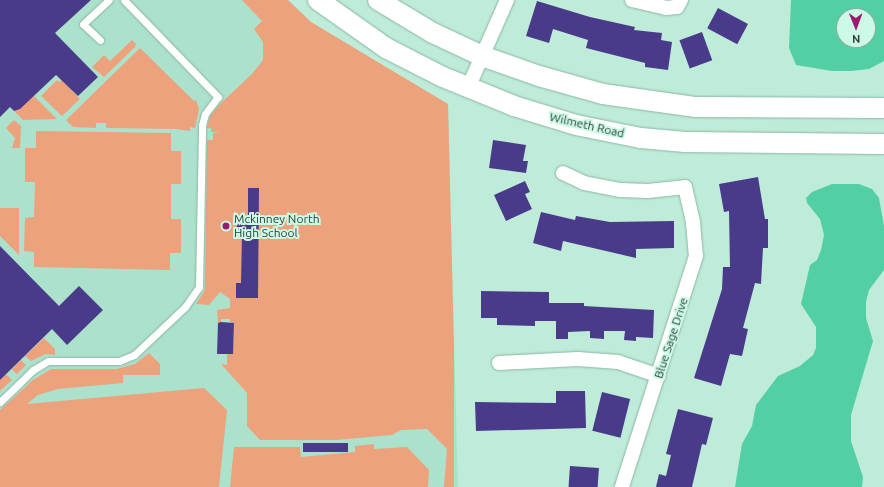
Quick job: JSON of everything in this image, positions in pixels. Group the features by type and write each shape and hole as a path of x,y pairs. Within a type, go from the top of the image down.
{"main road":[{"name":"Wilmeth Road","path":"318,0 386,48 468,88 514,106 576,125 648,139 744,145 884,144"},
{"path":"378,0 433,33 482,56 571,86 665,104 726,108 884,108"}],"street":[{"path":"468,88 507,0"},
{"path":"632,0 666,8 679,3"},
{"name":"Blue Sage Drive","path":"563,173 584,183 620,190 648,191 684,186 693,223 696,256 659,376 622,487"},
{"path":"499,363 578,359 618,362 659,376"}],"lane":[{"path":"100,40 83,24 109,0"},
{"path":"0,402 33,370 48,361 119,361 134,355 185,307 199,287 202,125 205,114 218,97 124,0"}],"shaded area":[{"name":"Mckinney North High School","path":"0,0 288,0 311,22 423,91 448,104 458,487 0,487"},
{"path":"242,0 288,0 311,22 448,104 454,349 454,487 444,487 447,449 427,429 401,430 392,435 336,440 260,440 247,426 247,393 221,364 227,365 227,354 233,353 234,323 230,322 230,319 221,319 221,323 218,323 217,310 230,308 230,299 220,292 209,305 196,304 205,290 207,140 213,140 213,133 221,133 211,132 211,128 207,128 210,116 220,104 252,74 263,60 263,42 254,29 262,21"},
{"path":"791,0 884,0 884,61 869,69 851,71 832,71 796,65 789,48"},
{"path":"132,40 136,44 135,47 104,77 92,67 104,55 110,61"},
{"path":"140,48 194,101 196,100 199,109 195,128 190,127 190,131 177,129 106,128 106,123 96,123 96,128 73,127 66,120"},
{"path":"57,80 59,82 62,80 80,99 62,116 41,96"},
{"path":"34,96 57,119 23,120 14,111"},
{"path":"14,120 21,126 20,148 12,148 15,138 6,128"},
{"path":"36,131 171,133 171,151 181,151 181,184 171,184 171,219 181,219 181,253 170,253 170,270 34,267 34,252 24,251 25,218 34,217 35,182 25,182 25,148 36,148"},
{"path":"832,184 859,184 872,189 879,198 884,226 884,270 869,290 866,302 866,318 873,341 851,415 851,441 863,477 862,487 735,487 742,444 752,426 756,405 778,376 800,366 813,355 816,348 816,327 801,304 810,265 817,260 824,235 820,219 807,203 806,198 812,192"},
{"path":"0,208 19,208 19,255 0,236"},
{"path":"44,338 55,349 55,355 46,354 31,361 25,356"},
{"path":"149,353 160,364 160,375 123,375 123,383 58,389 38,395 27,404 204,388 227,410 219,487 0,487 0,410 33,380 51,369 117,369 135,364"},
{"path":"21,360 26,365 17,374 12,369"},
{"path":"6,374 12,380 0,391 0,380"},
{"path":"374,444 374,449 407,447 429,470 428,487 230,487 234,447 300,447 301,457 355,452 355,446"}],"building":[{"path":"0,0 91,0 55,33 98,77 78,96 56,75 20,109 14,111 10,107 0,117"},
{"path":"537,1 590,17 635,27 634,30 662,33 661,40 672,42 668,70 645,67 645,63 586,48 588,40 553,29 549,43 526,36"},
{"path":"718,8 748,24 737,44 707,28"},
{"path":"702,32 712,60 690,68 679,40"},
{"path":"493,140 526,145 523,161 528,161 526,173 489,168"},
{"path":"758,177 765,219 768,219 768,248 763,248 761,284 755,283 743,328 748,329 742,356 730,354 721,386 694,378 722,289 723,267 730,267 729,211 724,212 719,184"},
{"path":"525,181 530,192 525,194 532,209 506,221 494,195"},
{"path":"248,188 259,188 258,298 236,298 236,283 241,283 242,235 237,235 237,219 248,219"},
{"path":"541,212 575,220 576,216 610,222 674,221 674,248 636,249 636,258 563,241 561,251 533,243"},
{"path":"0,246 59,306 79,286 103,310 67,345 52,329 0,380"},
{"path":"481,291 549,292 549,303 584,303 584,306 654,310 653,338 636,337 636,341 624,340 625,331 604,331 604,339 590,338 590,331 568,332 568,339 556,339 556,321 535,321 535,326 497,325 497,318 481,318"},
{"path":"218,323 234,323 233,354 217,354"},
{"path":"556,391 585,391 586,428 476,431 475,402 556,403"},
{"path":"602,392 630,399 620,438 592,431"},
{"path":"678,409 713,418 706,445 702,444 692,487 656,487 659,474 666,476 671,455 666,454"},
{"path":"303,443 348,443 348,452 303,452"},
{"path":"570,466 599,468 598,487 569,487"}],"place":[{"name":"Mckinney North High School","path":"226,226"}]}
